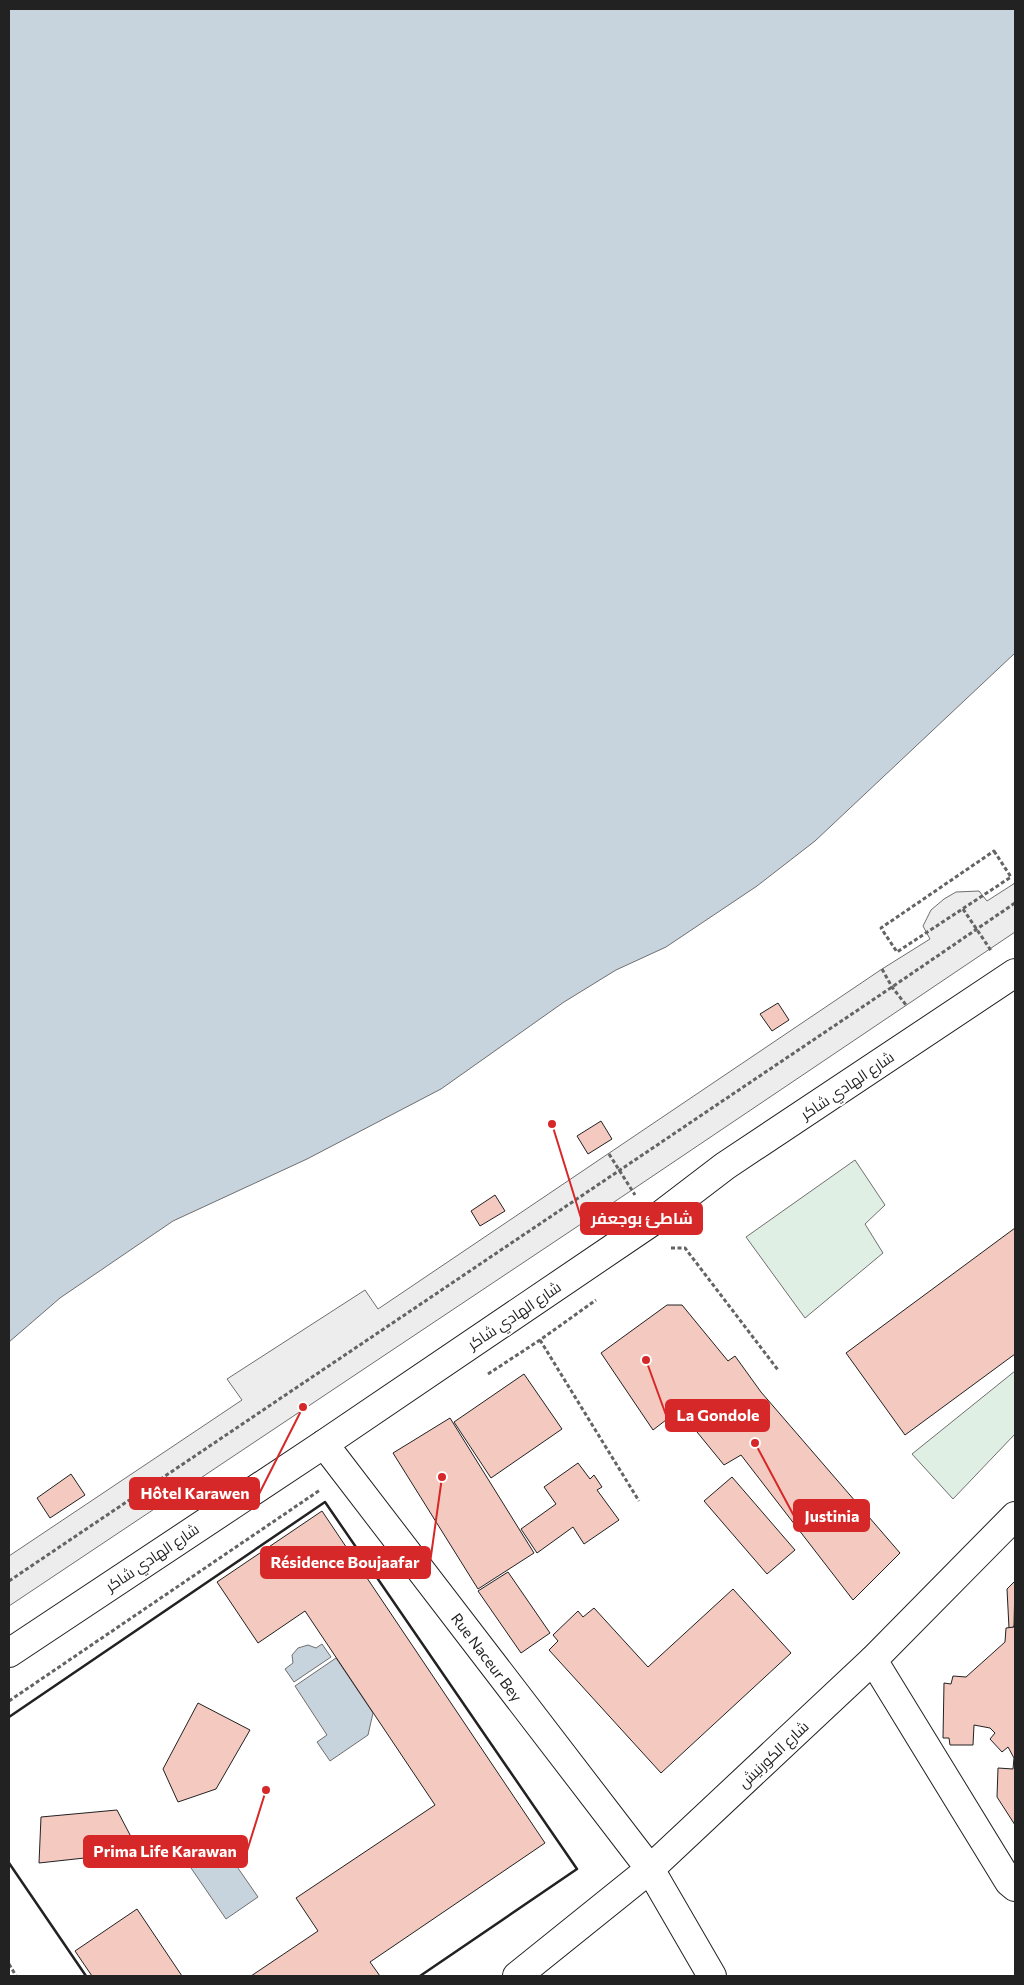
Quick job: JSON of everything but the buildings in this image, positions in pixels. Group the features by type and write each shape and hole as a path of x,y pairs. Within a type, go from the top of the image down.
{"main road":[{"name":"شارع الهادي شاكر","path":"9,1653 324,1444 653,1221 725,1166 1013,979"},
{"name":"Rue Naceur Bey","path":"324,1444 650,1869 712,1976"},
{"name":"شارع الكورنيش","path":"517,1976 650,1869 873,1660 1015,1516"},
{"path":"873,1660 1009,1882 1015,1887"}],"path":[{"path":"994,851 1011,877 963,909 897,952 881,928 994,851"},
{"path":"9,1581 1015,903"},
{"path":"963,909 1013,979"},
{"path":"882,969 892,987 906,1005"},
{"path":"670,1248 685,1248 778,1370"},
{"path":"484,1376 597,1300"},
{"path":"540,1340 639,1501"},
{"path":"9,1701 322,1489 328,1491"},
{"path":"9,1964 16,1976"}],"green space":[{"path":"855,1160 885,1205 865,1224 883,1253 805,1318 746,1237"},
{"path":"1015,1371 1015,1434 953,1499 912,1454"}],"shaded area":[{"path":"9,9 1015,9 1015,653 815,841 757,886 666,947 616,970 564,1002 441,1089 307,1159 173,1221 60,1298 9,1342"},
{"path":"1015,883 1015,932 9,1606 9,1556 242,1400 227,1379 365,1290 378,1309 882,969 930,939 923,926 931,910 944,899 956,892 979,891 987,901"},
{"path":"322,1644 331,1657 294,1682 285,1669 293,1663 292,1655 298,1648 308,1645 316,1648"},
{"path":"336,1658 373,1713 368,1735 330,1761 317,1742 327,1735 295,1686"},
{"path":"222,1845 258,1897 226,1919 191,1868"}],"wall":[{"path":"9,1717 325,1502 577,1869 420,1976"},
{"path":"9,1863 86,1976"}],"place":[{"name":"شاطئ بوجعفر","path":"552,1124"},
{"name":"La Gondole","path":"646,1360"},
{"name":"Hôtel Karawen","path":"303,1407"},
{"name":"Justinia","path":"755,1443"},
{"name":"Résidence Boujaafar","path":"442,1477"},
{"name":"Prima Life Karawan","path":"266,1790"}]}
